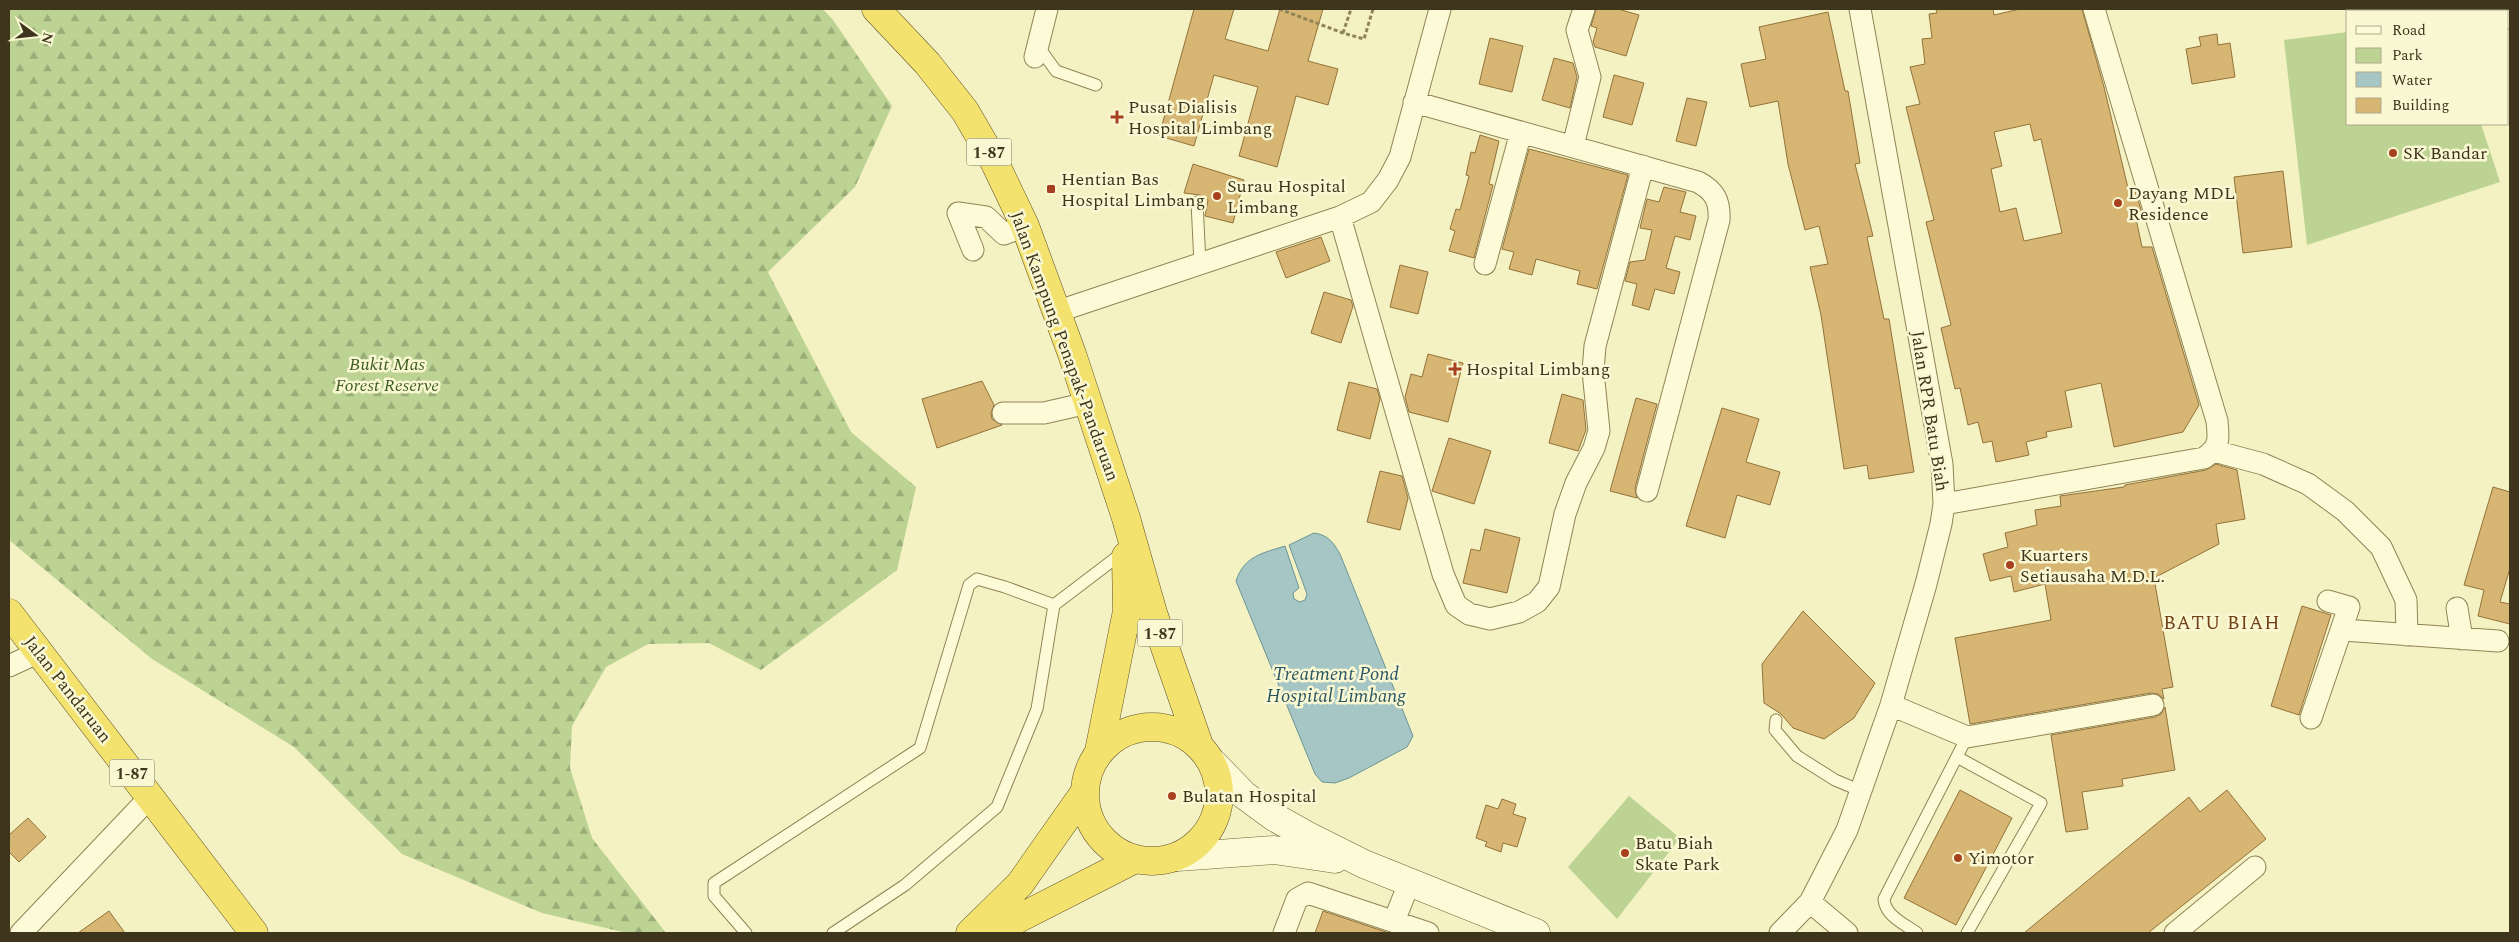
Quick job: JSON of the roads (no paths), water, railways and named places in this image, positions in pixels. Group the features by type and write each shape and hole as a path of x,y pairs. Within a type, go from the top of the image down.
{"highway":[{"name":"Jalan Kampung Penapak-Pandaruan","path":"884,11 965,111 994,161 1024,226 1088,403 1126,518 1153,613 1206,754"},
{"name":"Jalan Kampung Penapak-Pandaruan","path":"1099,751 1127,611 1126,518"},
{"name":"Jalan Pandaruan","path":"9,613 254,933"},
{"path":"1159,726 1181,732 1206,754 1219,785 1218,808 1210,829 1196,846 1177,857 1155,862 1134,860 1113,850 1098,835 1087,815 1084,793 1088,771 1099,751 1116,736 1137,728 1159,726"},
{"path":"970,933 1020,884 1084,793"},
{"path":"990,933 1134,860"}],"main road":[{"path":"1206,754 1244,794 1274,817 1364,864 1410,881 1524,931"},
{"path":"1177,857 1274,850 1364,864"}],"street":[{"path":"1036,52 1047,9"},
{"path":"1056,312 1340,217 1371,202 1388,180 1400,157 1440,9"},
{"path":"1573,146 1590,77 1578,30 1584,9"},
{"name":"Jalan RPR Batu Biah","path":"1780,933 1810,902 1847,830 1891,705 1926,584 1944,504 1942,464 1860,9"},
{"path":"1944,504 2204,458 2214,451 2219,438 2217,421 2094,9"},
{"path":"1414,102 1698,182 1708,187 1716,196 1720,208 1719,220 1647,491"},
{"path":"1485,264 1521,132"},
{"path":"1340,217 1443,574 1456,604 1470,614 1490,619 1519,612 1537,602 1549,587 1565,514 1576,483 1594,448 1599,431 1593,371 1594,346 1643,166"},
{"path":"973,250 958,213 986,217 1004,234 1024,226"},
{"path":"1002,413 1044,413 1088,403"},
{"path":"2214,451 2263,464 2308,484 2345,511 2381,547 2406,600 2407,636"},
{"path":"2311,718 2350,607 2328,601"},
{"path":"2457,608 2462,639"},
{"path":"2343,630 2498,641"},
{"path":"9,666 39,652"},
{"path":"1891,705 1968,737 2153,705"},
{"path":"21,933 150,797"},
{"path":"2175,933 2254,867"},
{"path":"1394,921 1410,881"},
{"path":"1284,933 1297,899 1308,893 1428,933"},
{"path":"1810,902 1847,933"}],"lane":[{"path":"1036,52 1056,71 1096,85"},
{"path":"1197,202 1200,264"},
{"path":"833,933 905,885 997,806 1037,709 1054,605 1126,550"},
{"path":"746,933 714,896 714,883 920,748 972,580 977,579 1005,587 1054,605"},
{"path":"1776,720 1775,730 1797,756 1835,780 1861,791"},
{"path":"1918,933 1891,914 1884,905 1884,899 1968,737"},
{"path":"1957,757 2041,803 1967,933"}],"water":[{"name":"Treatment Pond Hospital Limbang","path":"1314,533 1323,535 1330,540 1340,554 1413,736 1407,747 1349,778 1335,783 1322,782 1315,774 1236,581 1249,561 1285,546 1299,588 1293,593 1294,599 1300,602 1305,600 1307,594 1289,545"}],"place":[{"name":"Pusat Dialisis Hospital Limbang","path":"1117,117"},
{"name":"SK Bandar","path":"2393,153"},
{"name":"Hentian Bas Hospital Limbang","path":"1051,189"},
{"name":"Surau Hospital Limbang","path":"1217,196"},
{"name":"Dayang MDL Residence","path":"2118,203"},
{"name":"Hospital Limbang","path":"1455,369"},
{"name":"Kuarters Setiausaha M.D.L.","path":"2010,565"},
{"name":"Bulatan Hospital","path":"1172,796"},
{"name":"Batu Biah Skate Park","path":"1625,853"},
{"name":"Yimotor","path":"1958,858"}],"district":[{"name":"BATU BIAH","path":"2222,622"}],"park label":[{"name":"Bukit Mas Forest Reserve","path":"387,374"}]}
